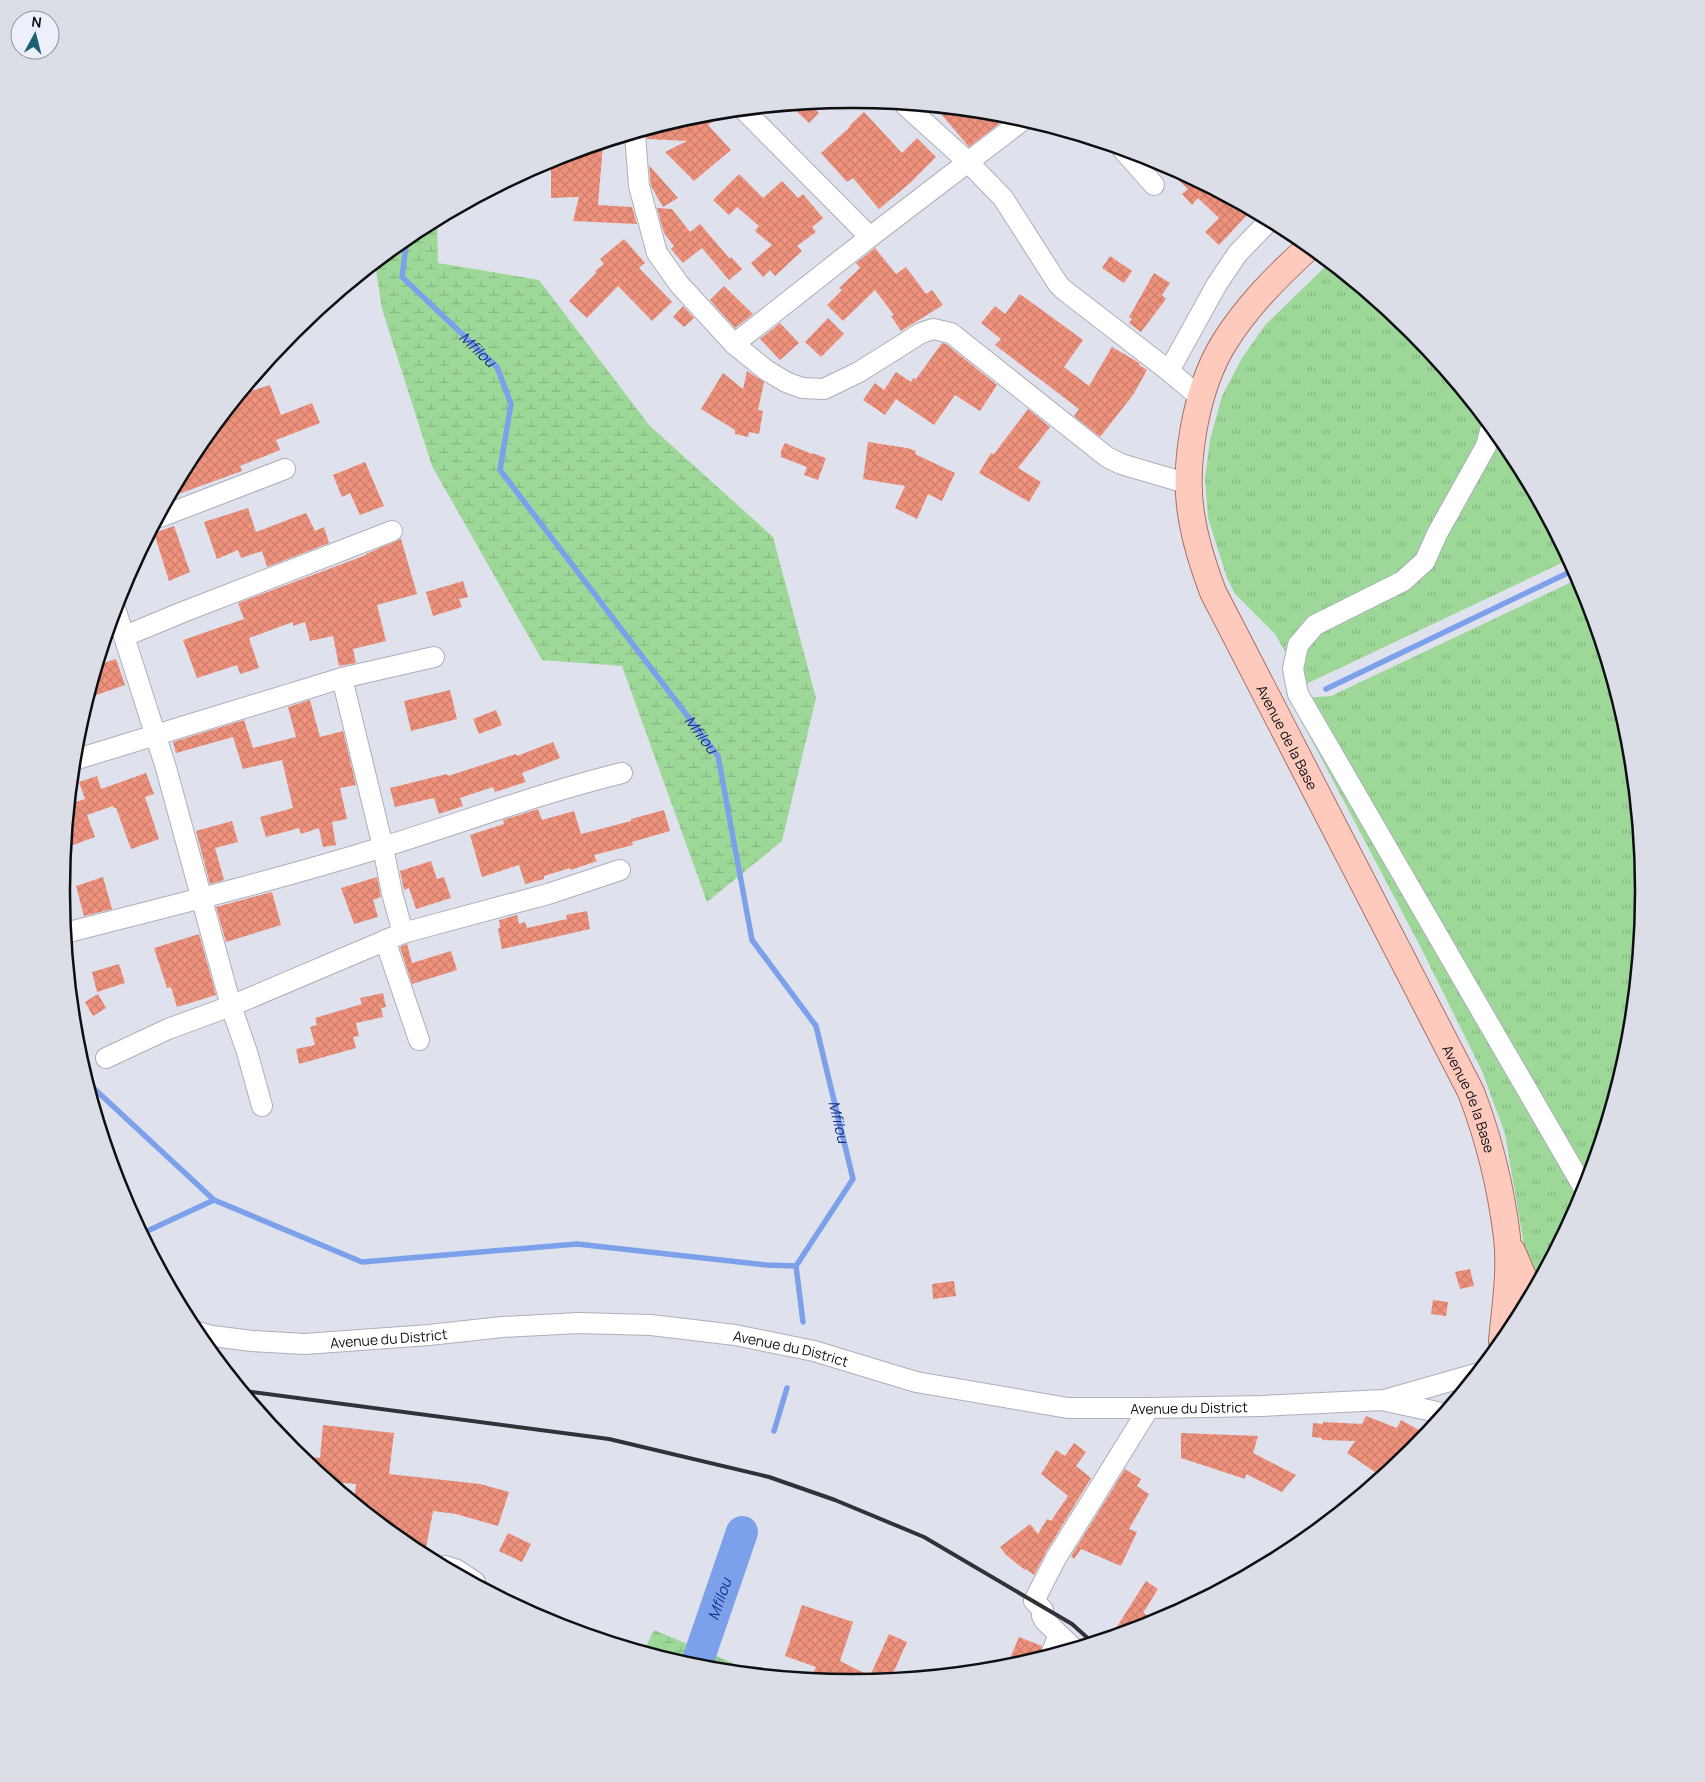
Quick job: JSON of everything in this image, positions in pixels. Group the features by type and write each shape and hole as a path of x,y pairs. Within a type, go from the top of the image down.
{"main road":[{"name":"Avenue de la Base","path":"1304,252 1277,275 1246,312 1223,344 1211,368 1201,398 1191,446 1189,484 1191,518 1204,569 1213,592 1471,1092 1489,1146 1507,1239 1507,1289 1504,1325"},
{"name":"Avenue de la Base","path":"1507,1239 1527,1287"}],"street":[{"path":"911,111 967,161 1003,198 1058,284 1064,290 1201,398"},
{"path":"749,115 870,236"},
{"path":"734,344 870,236 1015,126"},
{"path":"635,139 639,186 657,253 679,284 734,344 766,370 786,382 802,388 824,389 860,372 921,333 933,329 946,331 1108,457 1121,464 1189,484"},
{"path":"1132,161 1154,185"},
{"path":"1168,371 1217,284 1238,253 1265,226"},
{"path":"1489,436 1486,446 1437,534 1425,561 1403,580 1315,625 1298,645 1293,669 1298,694 1579,1181"},
{"path":"167,514 285,469"},
{"path":"125,636 392,531"},
{"path":"119,620 156,736 231,1006 247,1052 262,1106"},
{"path":"82,758 342,678 434,657"},
{"path":"342,678 383,847 392,893 394,936 419,1040"},
{"path":"72,932 202,899 383,847 530,798 622,773"},
{"path":"106,1058 168,1029 231,1006 394,936 548,894 620,870"},
{"name":"Avenue du District","path":"209,1335 252,1341 305,1344 429,1335 502,1327 651,1324 735,1335 814,1351 916,1382 1068,1408 1149,1408 1384,1400 1465,1376"},
{"name":"Avenue du District","path":"1384,1400 1436,1413"},
{"path":"1066,1641 1045,1621 1042,1616 1043,1610 1034,1601 1056,1558 1149,1408"}],"green space":[{"path":"437,228 438,263 539,280 649,425 773,537 816,698 782,841 707,902 622,666 542,660 432,466 382,309 376,270"},
{"path":"1325,267 1329,270 1406,338 1441,375 1473,415 1503,456 1530,500 1562,563 1304,685 1275,634 1235,594 1227,578 1208,518 1205,478 1210,440 1222,396 1242,358 1266,324"},
{"path":"1571,582 1593,639 1608,688 1620,738 1628,789 1635,891 1633,942 1620,1044 1608,1094 1593,1143 1575,1190 1554,1237 1533,1277 1526,1257 1505,1134 1482,1071 1419,944 1290,699 1331,696"},
{"path":"654,1630 733,1663 700,1658 646,1646"}],"building":[{"path":"815,109 819,113 809,123 796,111"},
{"path":"864,112 902,153 917,138 936,157 910,183 879,209 853,178 847,182 821,153"},
{"path":"941,114 1000,123 969,147"},
{"path":"713,122 708,125 731,150 694,181 665,152 687,141 647,139 647,136 650,135"},
{"path":"603,150 598,205 632,207 637,224 573,221 579,197 551,198 551,169"},
{"path":"649,165 678,198 663,207 651,186"},
{"path":"739,174 763,198 782,181 798,198 803,194 823,218 812,227 816,232 797,246 802,251 775,276 770,270 763,277 751,263 772,245 755,231 759,226 737,207 729,215 713,200"},
{"path":"1178,180 1247,215 1219,245 1205,232 1219,218 1198,198 1192,205 1182,194 1188,189"},
{"path":"657,208 672,209 690,232 700,224 730,259 731,257 742,269 729,280 702,248 683,263 671,249 674,246 664,233"},
{"path":"624,239 645,263 639,268 672,302 652,321 618,286 587,318 569,301 597,272 595,271 604,264 600,259"},
{"path":"875,248 896,274 906,267 926,294 932,290 943,305 901,331 891,316 894,315 875,290 843,321 827,305 842,290 839,288 860,268 856,263"},
{"path":"1110,256 1132,271 1124,283 1102,268"},
{"path":"1154,273 1170,283 1162,295 1166,299 1141,332 1129,323 1132,319 1129,317"},
{"path":"724,286 753,314 735,328 710,300"},
{"path":"1020,294 1083,340 1064,367 1089,386 1112,347 1147,370 1133,395 1100,437 1074,416 1079,409 995,345 1001,339 981,323 995,306 1005,314"},
{"path":"683,306 694,318 684,327 673,317"},
{"path":"828,318 844,334 821,357 805,342"},
{"path":"780,323 799,343 780,360 760,339"},
{"path":"942,343 946,344 997,385 980,411 955,395 934,425 896,399 885,415 863,400 875,383 884,390 896,372 911,382 913,378 916,379"},
{"path":"747,371 764,382 758,410 763,411 759,434 749,432 748,437 735,434 735,430 701,409 723,373 743,389"},
{"path":"270,385 281,415 312,403 320,423 276,440 280,450 240,466 242,471 179,494 202,456 251,391"},
{"path":"1028,409 1050,427 1018,468 1041,482 1029,502 979,473 991,453 994,454"},
{"path":"868,442 916,451 915,454 955,473 942,501 928,494 917,519 895,508 905,486 863,479"},
{"path":"785,443 826,458 818,480 804,475 807,467 781,457 781,451"},
{"path":"365,462 384,506 360,515 350,493 342,497 333,475"},
{"path":"248,508 256,532 306,513 315,531 324,527 329,543 267,567 262,551 241,558 238,550 217,559 204,522"},
{"path":"174,526 190,572 169,581 155,537 158,532"},
{"path":"401,539 417,594 377,605 386,641 353,649 356,663 339,666 333,636 310,641 305,622 293,626 293,622 249,638 259,668 240,674 237,665 197,678 183,640 244,619 238,603 366,555"},
{"path":"463,581 468,597 459,599 462,607 433,616 426,592"},
{"path":"116,659 125,685 95,695 97,688 105,663"},
{"path":"450,690 457,719 411,731 404,701"},
{"path":"310,700 320,737 343,731 356,785 340,788 347,819 332,822 336,845 323,847 319,828 301,834 299,828 266,837 260,817 293,808 282,760 243,769 233,737 176,753 173,742 244,720 253,748 296,737 288,707"},
{"path":"496,710 502,725 479,734 473,719"},
{"path":"553,742 560,758 522,773 526,782 495,792 493,787 460,798 463,806 439,814 434,798 395,807 390,788 447,774 448,776 516,754 517,756"},
{"path":"146,773 154,794 145,797 159,839 131,849 116,808 113,806 87,815 95,837 73,845 76,802 85,799 79,782 97,776 101,789"},
{"path":"538,809 542,820 574,811 581,834 664,810 670,831 632,842 633,845 594,855 597,861 571,870 570,868 544,876 544,879 525,884 519,865 482,877 470,835 504,824 503,820"},
{"path":"232,821 238,842 215,848 224,880 210,884 196,831"},
{"path":"431,861 437,879 444,877 451,898 416,909 409,888 404,890 400,871"},
{"path":"103,877 112,909 84,916 76,886"},
{"path":"377,877 381,897 373,900 378,917 354,924 341,888"},
{"path":"272,892 281,925 226,942 216,907"},
{"path":"587,911 590,929 502,949 498,929 500,928 499,920 517,915 519,924 525,922 527,928 567,919 566,915"},
{"path":"199,934 216,995 177,1007 171,987 167,988 154,948"},
{"path":"407,944 412,963 451,951 457,970 412,984 400,947"},
{"path":"119,964 125,983 97,992 92,972"},
{"path":"383,993 386,1007 381,1008 383,1017 356,1023 359,1036 353,1037 356,1048 299,1064 296,1049 315,1045 310,1027 317,1025 315,1018 362,1004 360,998"},
{"path":"98,994 106,1008 93,1016 85,1002"},
{"path":"1470,1269 1474,1286 1460,1289 1455,1272"},
{"path":"954,1281 956,1296 933,1299 932,1284"},
{"path":"1433,1300 1448,1302 1446,1316 1431,1314"},
{"path":"1366,1416 1397,1428 1401,1420 1419,1430 1375,1472 1347,1453 1355,1441 1322,1440 1322,1438 1312,1437 1313,1423 1362,1424"},
{"path":"323,1425 394,1433 389,1474 480,1484 509,1492 498,1526 456,1514 433,1511 426,1547 376,1512 355,1494 356,1484 342,1483 313,1457 320,1458"},
{"path":"1181,1433 1258,1436 1253,1453 1296,1475 1282,1492 1246,1474 1245,1479 1181,1458"},
{"path":"1074,1443 1086,1452 1076,1466 1091,1478 1034,1575 1006,1555 1000,1547 1030,1524 1038,1534 1047,1519 1051,1521 1068,1496 1041,1474 1056,1450 1065,1456"},
{"path":"1125,1469 1141,1479 1137,1486 1149,1494 1129,1529 1137,1532 1121,1566 1081,1549 1074,1559 1071,1556"},
{"path":"508,1533 531,1544 522,1562 499,1551"},
{"path":"1146,1581 1158,1589 1143,1613 1148,1616 1117,1627"},
{"path":"802,1605 853,1622 840,1661 865,1674 814,1672 816,1667 785,1656"},
{"path":"889,1634 907,1642 893,1672 871,1673"},
{"path":"1019,1637 1042,1646 1041,1650 1011,1656"}],"waterway":[{"name":"Mfilou","path":"406,249 402,277 497,367 511,404 500,470 718,756 752,940 816,1026 853,1179 796,1266 803,1322"},
{"path":"1326,689 1567,573"},
{"path":"96,1091 214,1200 362,1262 577,1244 767,1265 796,1266"},
{"path":"148,1231 214,1200"},
{"name":"Mfilou","path":"774,1431 787,1388"},
{"name":"Mfilou","path":"699,1658 742,1532"}],"railway":[{"path":"252,1392 609,1439 769,1477 835,1500 924,1537 1072,1624 1087,1637"}]}
